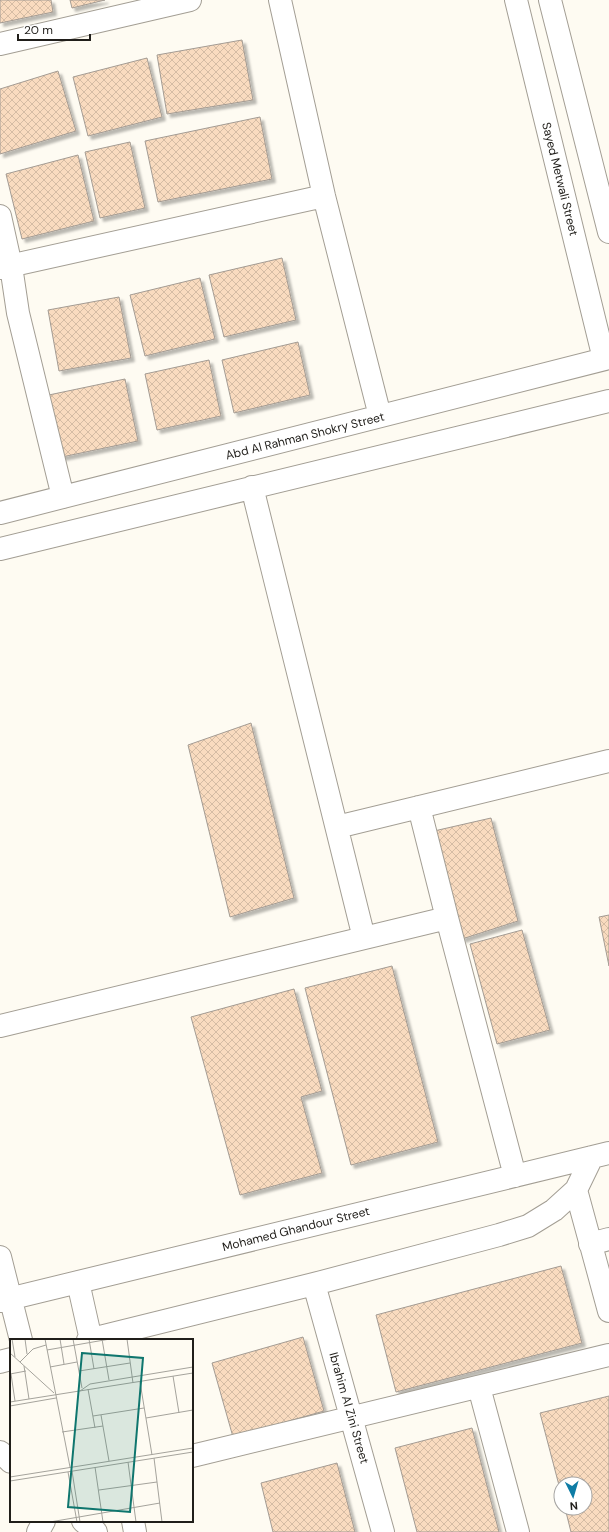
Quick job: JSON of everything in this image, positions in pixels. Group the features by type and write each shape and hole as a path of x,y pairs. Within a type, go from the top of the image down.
{"street":[{"path":"0,44 190,0"},
{"path":"280,0 324,196 380,416"},
{"name":"Sayed Metwali Street","path":"516,0 607,358"},
{"path":"550,0 609,232"},
{"path":"6,267 324,196"},
{"path":"0,216 6,267 63,497"},
{"name":"Abd Al Rahman Shokry Street","path":"0,513 607,358"},
{"path":"0,549 609,401"},
{"path":"252,487 364,938"},
{"path":"336,827 609,761"},
{"path":"419,807 515,1176"},
{"path":"0,1026 447,918"},
{"name":"Mohamed Ghandour Street","path":"5,1300 601,1155"},
{"name":"Mohamed Ghandour Street","path":"94,1339 314,1284 528,1226 554,1210 576,1190 601,1155"},
{"path":"576,1190 600,1242 609,1310"},
{"path":"0,1257 5,1300 21,1339"},
{"path":"78,1282 90,1339"},
{"name":"Ibrahim Al Zini Street","path":"314,1284 383,1532"},
{"path":"193,1456 609,1355"},
{"path":"0,1362 10,1359"},
{"path":"479,1386 518,1532"},
{"path":"0,1452 10,1461"},
{"path":"38,1532 43,1522"},
{"path":"84,1522 96,1532"},
{"path":"133,1522 135,1532"}],"building":[{"path":"0,0 51,0 53,12 0,23"},
{"path":"70,0 105,0 72,8"},
{"path":"242,40 253,100 167,114 157,55"},
{"path":"147,58 162,117 88,136 73,77"},
{"path":"58,71 76,131 0,154 0,89"},
{"path":"260,117 272,179 158,202 145,141"},
{"path":"130,142 145,208 100,218 85,152"},
{"path":"78,155 94,221 22,239 6,174"},
{"path":"282,258 296,320 224,337 209,275"},
{"path":"200,278 215,339 145,356 130,295"},
{"path":"119,297 131,358 59,371 48,310"},
{"path":"298,342 310,395 234,413 222,360"},
{"path":"209,360 221,416 157,430 145,374"},
{"path":"125,379 138,441 57,458 44,396"},
{"path":"251,723 294,898 230,917 188,745"},
{"path":"491,818 518,921 462,939 434,831"},
{"path":"609,915 609,966 599,917"},
{"path":"522,930 550,1030 497,1044 470,944"},
{"path":"392,966 438,1142 351,1165 305,988"},
{"path":"294,989 322,1091 301,1097 322,1173 240,1195 191,1017"},
{"path":"561,1266 582,1343 396,1392 376,1315"},
{"path":"303,1337 324,1411 233,1437 212,1363"},
{"path":"609,1396 609,1532 571,1532 567,1516 593,1516 593,1476 557,1476 540,1413"},
{"path":"472,1428 499,1532 417,1532 395,1448"},
{"path":"337,1463 355,1532 273,1532 261,1483"}]}
